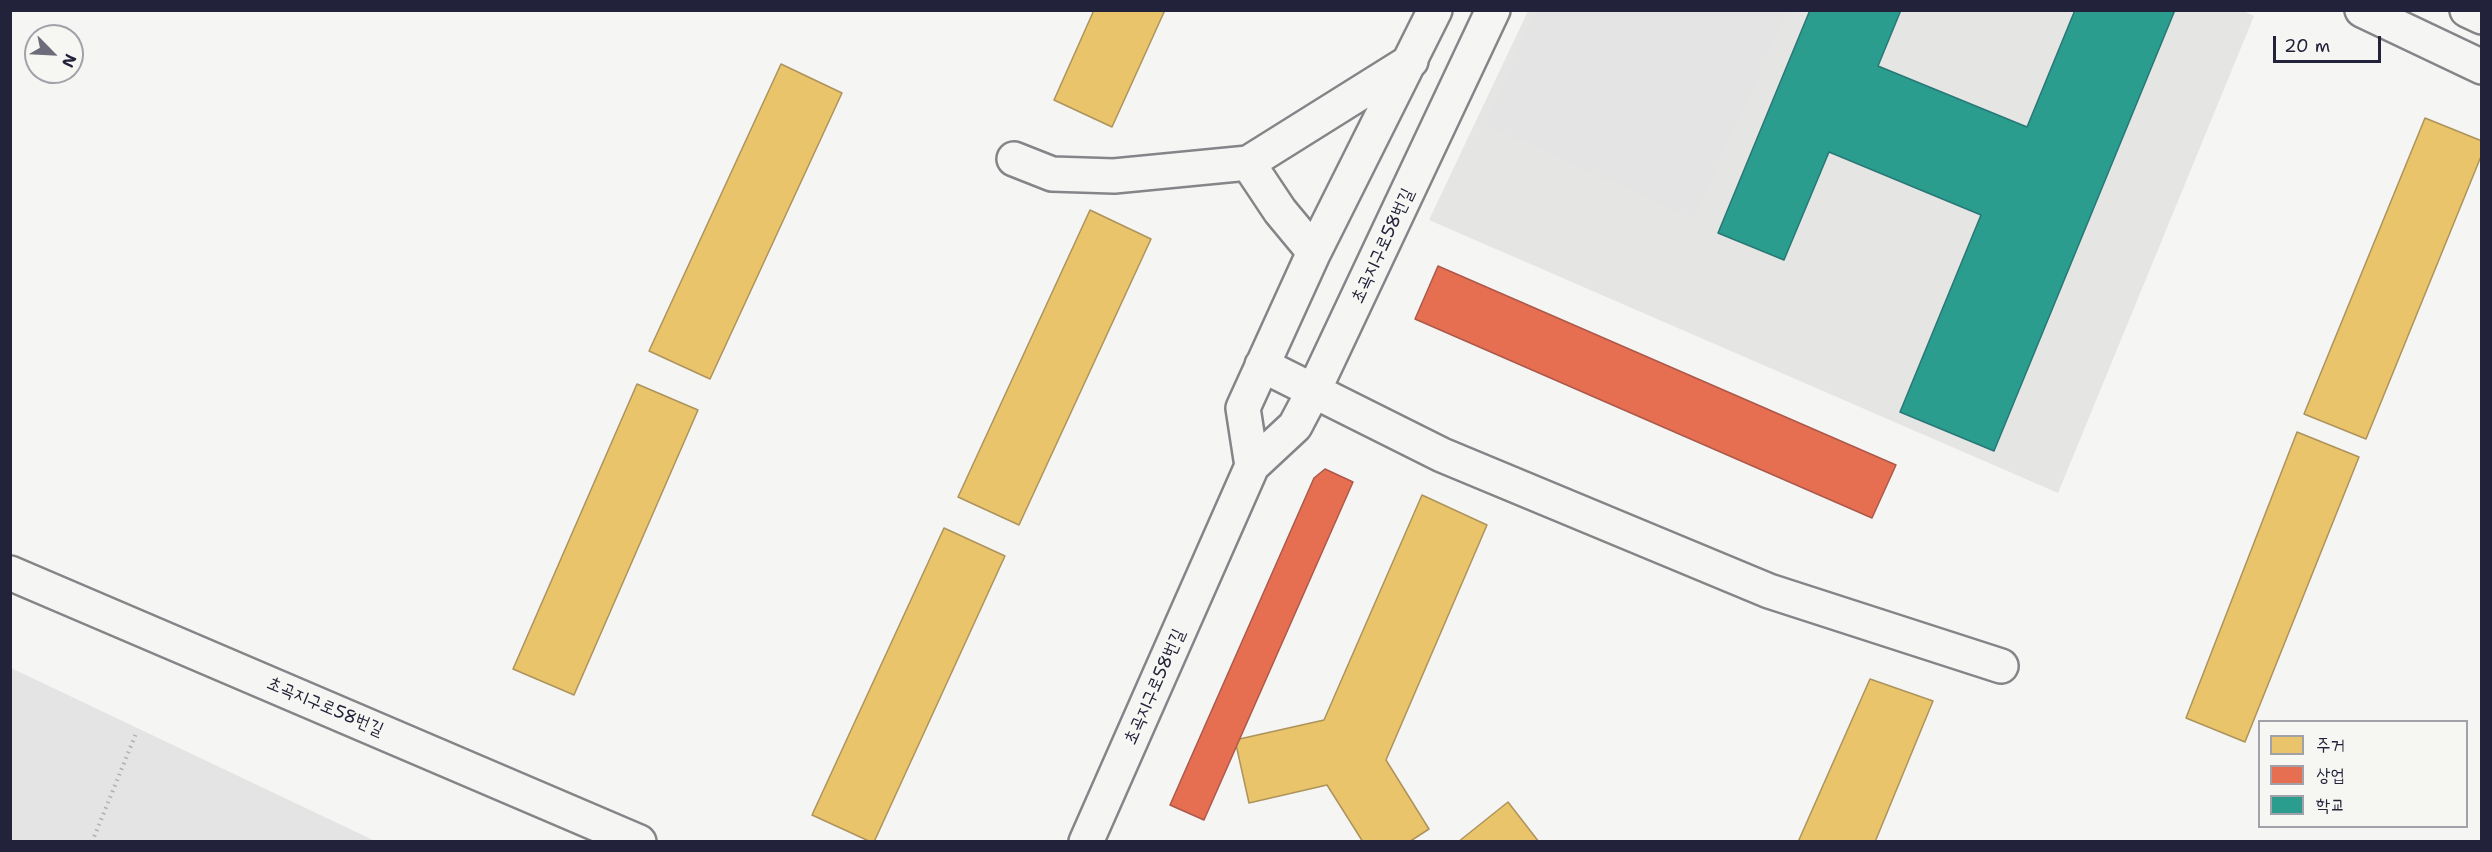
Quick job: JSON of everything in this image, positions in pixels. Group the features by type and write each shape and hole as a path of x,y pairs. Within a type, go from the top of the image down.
{"street":[{"path":"1252,466 1243,408 1314,252 1435,10"},
{"name":"초곡지구로58번길","path":"1086,842 1252,466 1295,426 1493,10"},
{"path":"2362,10 2481,67"},
{"path":"2467,10 2481,17"},
{"path":"1014,159 1052,174 1114,176 1248,163 1411,61"},
{"path":"1248,163 1280,211 1314,252"},
{"path":"1262,366 1442,455 1769,591 2001,666"},
{"name":"초곡지구로58번길","path":"10,573 639,842"}],"path":[{"path":"92,842 137,731"}],"shaded area":[{"path":"2241,10 2254,16 2058,493 1429,220 1528,11"},
{"path":"1537,11 1788,11 1693,218 1485,124"},
{"path":"11,668 375,841 11,841"}],"building: 주거":[{"path":"1094,10 1165,10 1112,127 1054,100"},
{"path":"781,64 842,93 710,379 649,351"},
{"path":"2425,118 2482,141 2482,154 2366,439 2304,414"},
{"path":"1090,210 1151,239 1019,525 958,497"},
{"path":"637,384 698,410 574,695 513,669"},
{"path":"2297,432 2359,457 2245,742 2186,718"},
{"path":"1422,495 1487,525 1386,760 1429,829 1409,842 1363,842 1327,785 1249,803 1235,740 1324,720"},
{"path":"944,528 1005,556 874,842 871,842 812,815"},
{"path":"1870,679 1933,701 1875,842 1798,842"},
{"path":"1508,802 1539,842 1458,842"}],"building: 상업":[{"path":"1438,266 1896,465 1872,518 1415,319"},
{"path":"1325,469 1353,482 1204,820 1170,805 1314,478"}],"building: 학교":[{"path":"1810,10 1901,10 1878,66 2027,127 2075,10 2175,10 1994,451 1900,412 1981,215 1829,152 1784,260 1718,233"}]}
